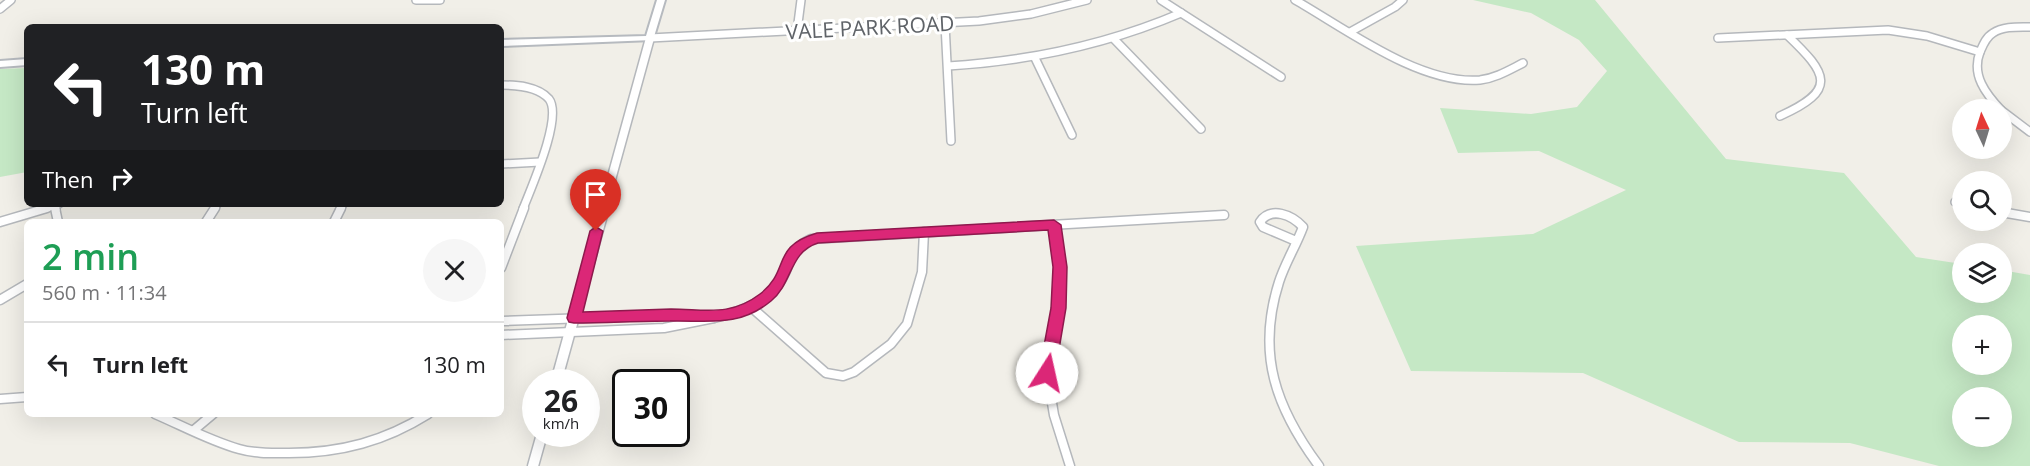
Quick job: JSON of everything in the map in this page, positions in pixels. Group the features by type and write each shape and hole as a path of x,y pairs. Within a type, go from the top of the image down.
{"main road":[{"path":"504,43 650,38 661,0"},
{"path":"0,64 24,62"}],"street":[{"path":"0,9 11,0"},
{"path":"416,0 440,0"},
{"path":"797,31 801,0"},
{"name":"VALE PARK ROAD","path":"650,38 945,24 1023,15 1087,0"},
{"path":"1161,0 1281,77"},
{"path":"1295,0 1411,67 1444,78 1467,80 1493,78 1523,63"},
{"path":"1350,32 1395,7 1403,0"},
{"path":"948,66 1035,58 1114,39 1181,13"},
{"path":"945,24 951,141"},
{"path":"1991,99 1977,77 1976,67 1980,51 1990,35 1995,32 2030,27"},
{"path":"1718,38 1888,30 1927,36 1980,51"},
{"path":"1780,116 1815,96 1822,82 1817,67 1787,34"},
{"path":"560,369 650,38"},
{"path":"1114,39 1201,129"},
{"path":"1035,58 1072,135"},
{"path":"504,85 532,89 550,99 554,107 540,162 504,252"},
{"path":"2012,118 2030,132"},
{"path":"504,164 540,162"},
{"path":"0,222 50,207"},
{"path":"1296,242 1263,227 1260,222 1263,216 1268,213 1277,213 1300,223 1303,227 1276,291 1270,362 1277,396 1283,411 1319,466"},
{"path":"2012,214 2030,218"},
{"path":"504,335 664,328 714,318 750,307 777,286 790,254 807,241 824,237 1224,215"},
{"path":"1054,225 1060,267 1058,308 1047,373 1054,415 1070,466"},
{"path":"750,307 826,373 836,376 848,375 891,344 907,324 922,272 924,232"},
{"path":"0,300 24,286"},
{"path":"504,321 673,315 714,318"},
{"path":"0,399 24,397"},
{"path":"162,417 251,452 325,452 365,446 386,439 423,417"},
{"path":"194,430 209,417"},
{"path":"534,466 539,447"}],"green space":[{"path":"1473,0 1595,0 1726,159 1844,173 1916,257 1952,262 1952,303 2012,303 2012,272 2030,275 2030,466 1939,466 1850,443 1739,442 1583,373 1411,371 1356,246 1533,234 1626,190 1539,151 1458,153 1440,108 1531,114 1577,107 1607,71 1579,40 1531,13"},
{"path":"24,68 24,173 0,177 0,69"}],"route":[{"path":"596,231 574,318 673,315 714,318 735,313 759,303 766,297 780,281 794,249 817,238 1054,225 1060,267 1058,308 1047,373"}]}
